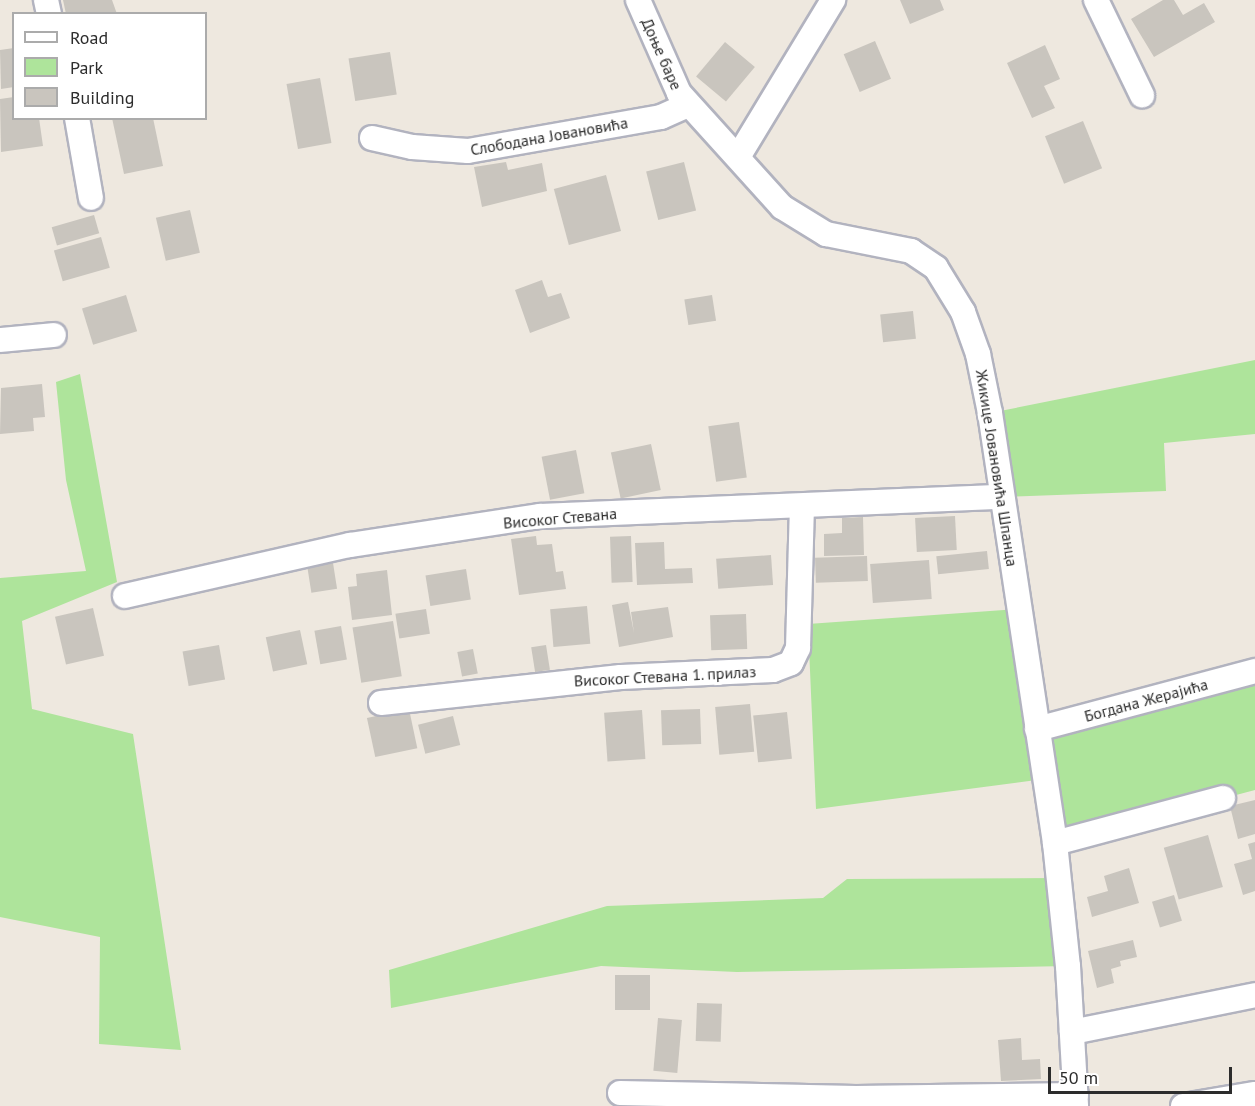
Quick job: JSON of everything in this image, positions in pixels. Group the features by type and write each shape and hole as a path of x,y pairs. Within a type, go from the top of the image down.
{"street":[{"name":"Доње баре","path":"638,0 666,69 688,105 738,158"},
{"path":"738,158 833,0"},
{"path":"1096,0 1142,95"},
{"name":"Слободана Јовановића","path":"372,138 412,147 468,151 661,117 688,105"},
{"path":"77,120 91,198"},
{"name":"Жикице Јовановића Шпанца","path":"738,158 782,207 808,226 846,240 911,251 936,268 963,312 978,354 1055,843 1076,1100"},
{"path":"0,340 54,335"},
{"name":"Високог Стевана","path":"125,596 350,544 540,516 1002,497"},
{"name":"Високог Стевана 1. прилаз","path":"381,703 610,678 773,670 791,663 798,648 802,507"},
{"name":"Богдана Жерајића","path":"1037,729 1255,671"},
{"path":"1055,843 1223,798"},
{"path":"1072,1032 1255,994"},
{"path":"620,1093 1076,1100"},
{"path":"1183,1106 1255,1094"}],"green space":[{"path":"1255,360 1255,434 1164,443 1166,491 1002,497 990,413"},
{"path":"80,374 117,582 22,621 32,709 133,734 181,1050 99,1044 100,937 0,917 0,578 86,571 66,480 56,382"},
{"path":"1019,609 1037,729 1255,671 1255,790 1055,843 1044,779 816,809 808,624"},
{"path":"1059,878 1068,966 737,972 601,966 391,1008 389,970 607,906 823,898 847,879"}],"building":[{"path":"63,0 112,0 116,12 66,12"},
{"path":"900,0 940,0 944,10 910,24"},
{"path":"1163,0 1174,0 1183,15 1204,3 1215,22 1154,57 1131,19"},
{"path":"875,41 891,79 860,92 844,54"},
{"path":"725,42 755,67 726,102 696,76"},
{"path":"1045,45 1060,79 1044,86 1055,108 1032,118 1007,63"},
{"path":"12,48 12,87 1,89 0,50"},
{"path":"390,52 397,94 355,101 349,59"},
{"path":"320,78 331,143 298,149 287,84"},
{"path":"12,97 12,120 39,120 43,146 1,152 0,99"},
{"path":"112,120 153,120 163,166 124,174"},
{"path":"1083,121 1102,168 1064,184 1045,136"},
{"path":"506,162 508,170 542,163 547,191 482,207 474,167"},
{"path":"684,162 696,211 658,220 646,171"},
{"path":"606,175 621,231 569,245 554,189"},
{"path":"190,210 200,253 166,261 156,218"},
{"path":"94,215 99,233 57,245 52,227"},
{"path":"101,237 110,268 63,281 54,251"},
{"path":"542,280 548,297 561,293 570,318 530,333 515,290"},
{"path":"126,295 137,331 93,345 82,308"},
{"path":"712,295 716,321 688,325 684,299"},
{"path":"913,311 916,339 883,342 880,314"},
{"path":"42,384 45,417 33,418 34,431 0,434 1,388"},
{"path":"739,422 747,477 716,482 708,426"},
{"path":"651,444 661,490 621,498 611,453"},
{"path":"576,450 584,493 550,500 542,457"},
{"path":"955,516 957,550 917,552 915,518"},
{"path":"863,517 864,555 824,556 824,534 842,533 842,518"},
{"path":"536,536 537,545 552,544 556,572 563,571 566,589 519,595 511,539"},
{"path":"631,536 633,582 612,583 610,537"},
{"path":"664,542 665,569 692,568 693,583 637,585 635,543"},
{"path":"987,551 989,569 938,574 936,556"},
{"path":"771,555 773,585 718,589 716,559"},
{"path":"867,556 868,581 816,583 815,558"},
{"path":"929,560 932,599 873,603 870,564"},
{"path":"333,563 337,589 311,593 307,567"},
{"path":"466,569 471,600 430,606 426,575"},
{"path":"387,570 392,615 352,620 348,587 357,586 356,574"},
{"path":"628,602 634,633 631,612 668,607 673,637 619,647 612,605"},
{"path":"587,606 590,644 553,647 550,609"},
{"path":"93,608 104,656 66,665 55,617"},
{"path":"426,609 430,634 399,639 395,614"},
{"path":"746,614 747,649 711,650 710,615"},
{"path":"393,621 402,676 361,683 353,627"},
{"path":"341,626 347,659 320,664 314,631"},
{"path":"300,630 307,664 273,672 266,637"},
{"path":"219,645 225,679 189,686 183,651"},
{"path":"546,645 550,670 535,672 531,647"},
{"path":"473,649 478,674 462,677 457,652"},
{"path":"750,704 754,752 719,755 715,707"},
{"path":"409,709 417,748 375,757 367,718"},
{"path":"700,709 701,744 662,745 661,710"},
{"path":"642,710 645,759 608,762 604,713"},
{"path":"787,712 792,759 758,762 753,716"},
{"path":"453,716 460,745 425,754 418,725"},
{"path":"1255,800 1255,834 1238,839 1230,806"},
{"path":"1208,835 1223,887 1179,900 1164,848"},
{"path":"1255,842 1255,891 1243,895 1234,864 1252,859 1248,844"},
{"path":"1129,868 1139,903 1092,917 1087,897 1108,891 1104,876"},
{"path":"1174,895 1182,921 1160,928 1152,902"},
{"path":"1133,940 1137,957 1120,961 1121,966 1111,969 1114,983 1097,988 1088,951"},
{"path":"615,975 650,975 650,1010 615,1010"},
{"path":"697,1003 722,1004 721,1042 696,1041"},
{"path":"658,1018 682,1020 677,1073 653,1071"},
{"path":"1021,1038 1022,1060 1040,1059 1041,1079 1001,1081 998,1040"}]}
